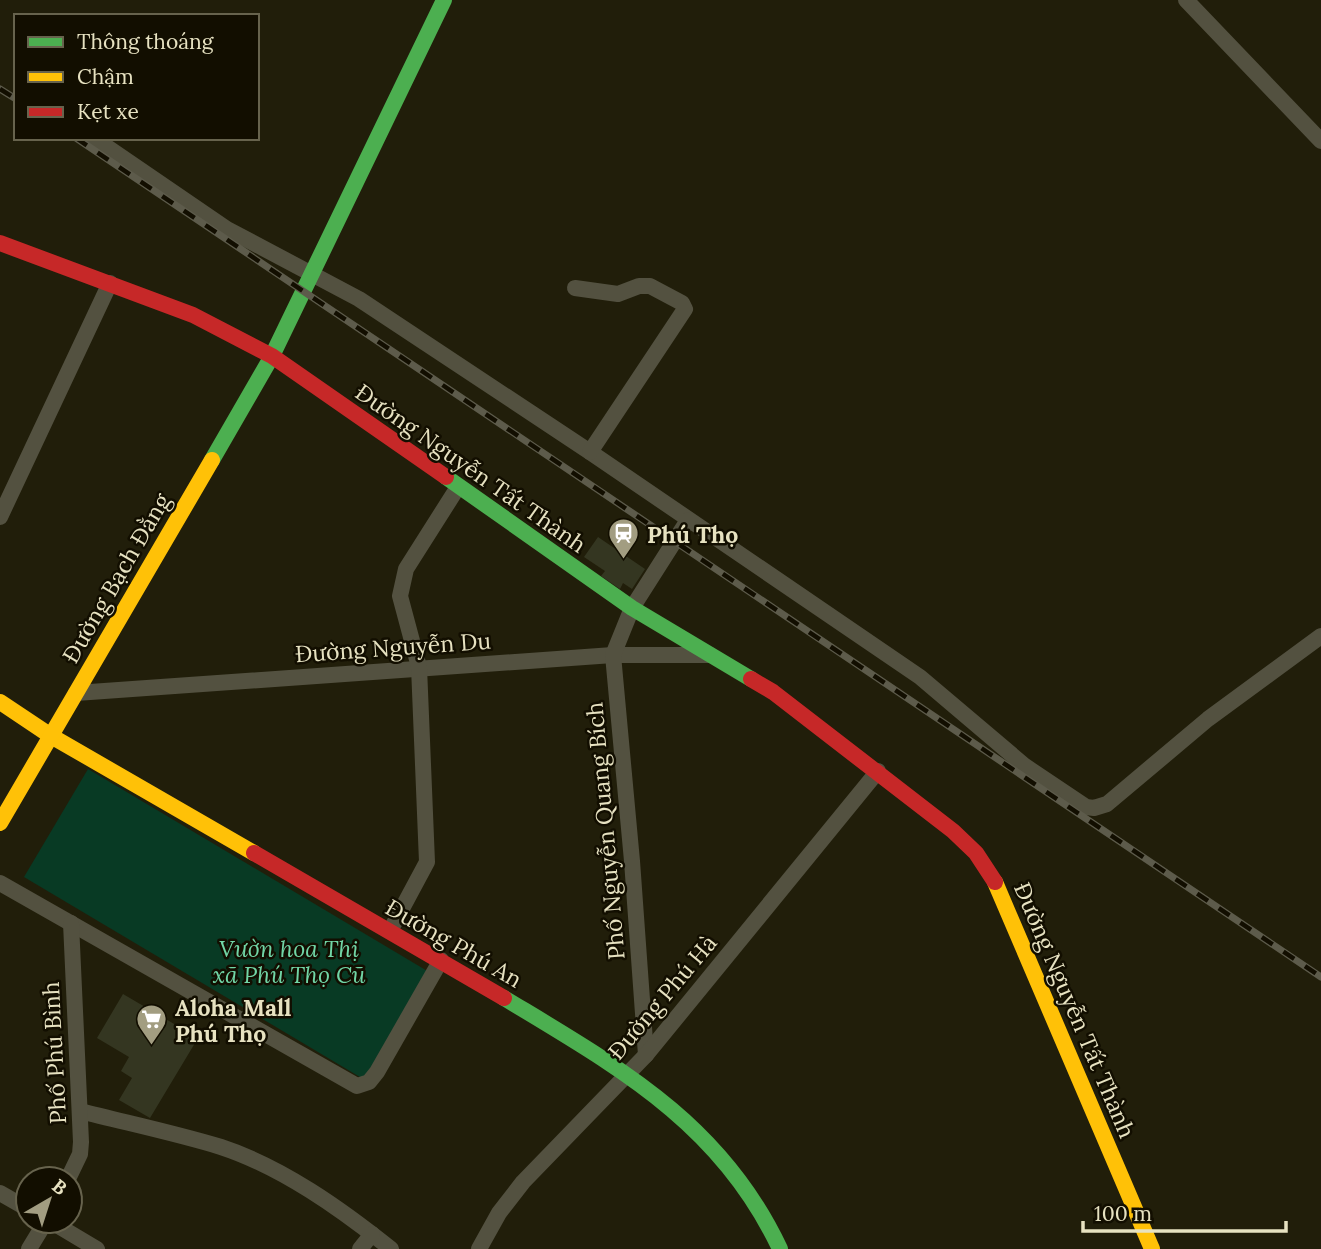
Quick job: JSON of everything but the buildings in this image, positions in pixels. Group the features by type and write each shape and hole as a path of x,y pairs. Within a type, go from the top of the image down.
{"street":[{"name":"Đường Bạch Đằng","path":"0,823 166,533 272,356 314,274 444,0"},
{"path":"1186,0 1321,141"},
{"path":"97,140 227,229 359,299 590,452 920,677 1025,766 1078,803 1094,808 1107,804 1214,714 1321,636"},
{"name":"Đường Nguyễn Tất Thành","path":"0,243 193,315 272,356 632,608 773,692 953,831 976,853 998,886 1152,1249"},
{"path":"0,517 110,283"},
{"path":"575,288 618,293 639,286 650,286 682,303 685,309 590,452"},
{"path":"390,932 426,862 419,667 400,596 401,583 406,569 458,487"},
{"name":"Phố Nguyễn Quang Bích","path":"646,1055 613,655 632,608 688,520"},
{"name":"Đường Nguyễn Du","path":"76,694 613,655 712,655"},
{"path":"0,702 51,736"},
{"name":"Đường Phú An","path":"51,736 441,961 629,1074 657,1096 751,1192 780,1249"},
{"name":"Đường Phú Hà","path":"479,1249 499,1213 523,1182 646,1055 878,771"},
{"path":"0,883 357,1086 369,1082 377,1072 441,961"},
{"name":"Phố Phú Bình","path":"71,923 80,1111 80,1154 75,1165"},
{"path":"80,1111 222,1148 258,1163 309,1191 391,1249"},
{"path":"360,1249 372,1234"},
{"path":"72,1235 97,1249"}],"green space":[{"name":"Vườn hoa Thị xã Phú Thọ Cũ","path":"88,769 429,972 365,1080 24,877"}],"railway":[{"path":"0,89 14,98"},
{"path":"79,140 1321,977"}],"traffic: fast":[{"path":"212,460 272,356 444,0"},
{"path":"446,477 632,608 751,679"},
{"path":"504,998 626,1075 663,1102 697,1132 728,1166 756,1205 780,1249"}],"traffic: slow":[{"path":"0,823 212,460"},
{"path":"0,702 51,736 254,853"},
{"path":"995,882 1152,1249"}],"traffic: jam":[{"path":"0,243 193,315 272,356 446,477"},
{"path":"751,679 773,692 953,831 976,853 995,882"},
{"path":"254,853 504,998"}],"place":[{"name":"Phú Thọ","path":"624,561"},
{"name":"Aloha Mall Phú Thọ","path":"152,1047"}]}
